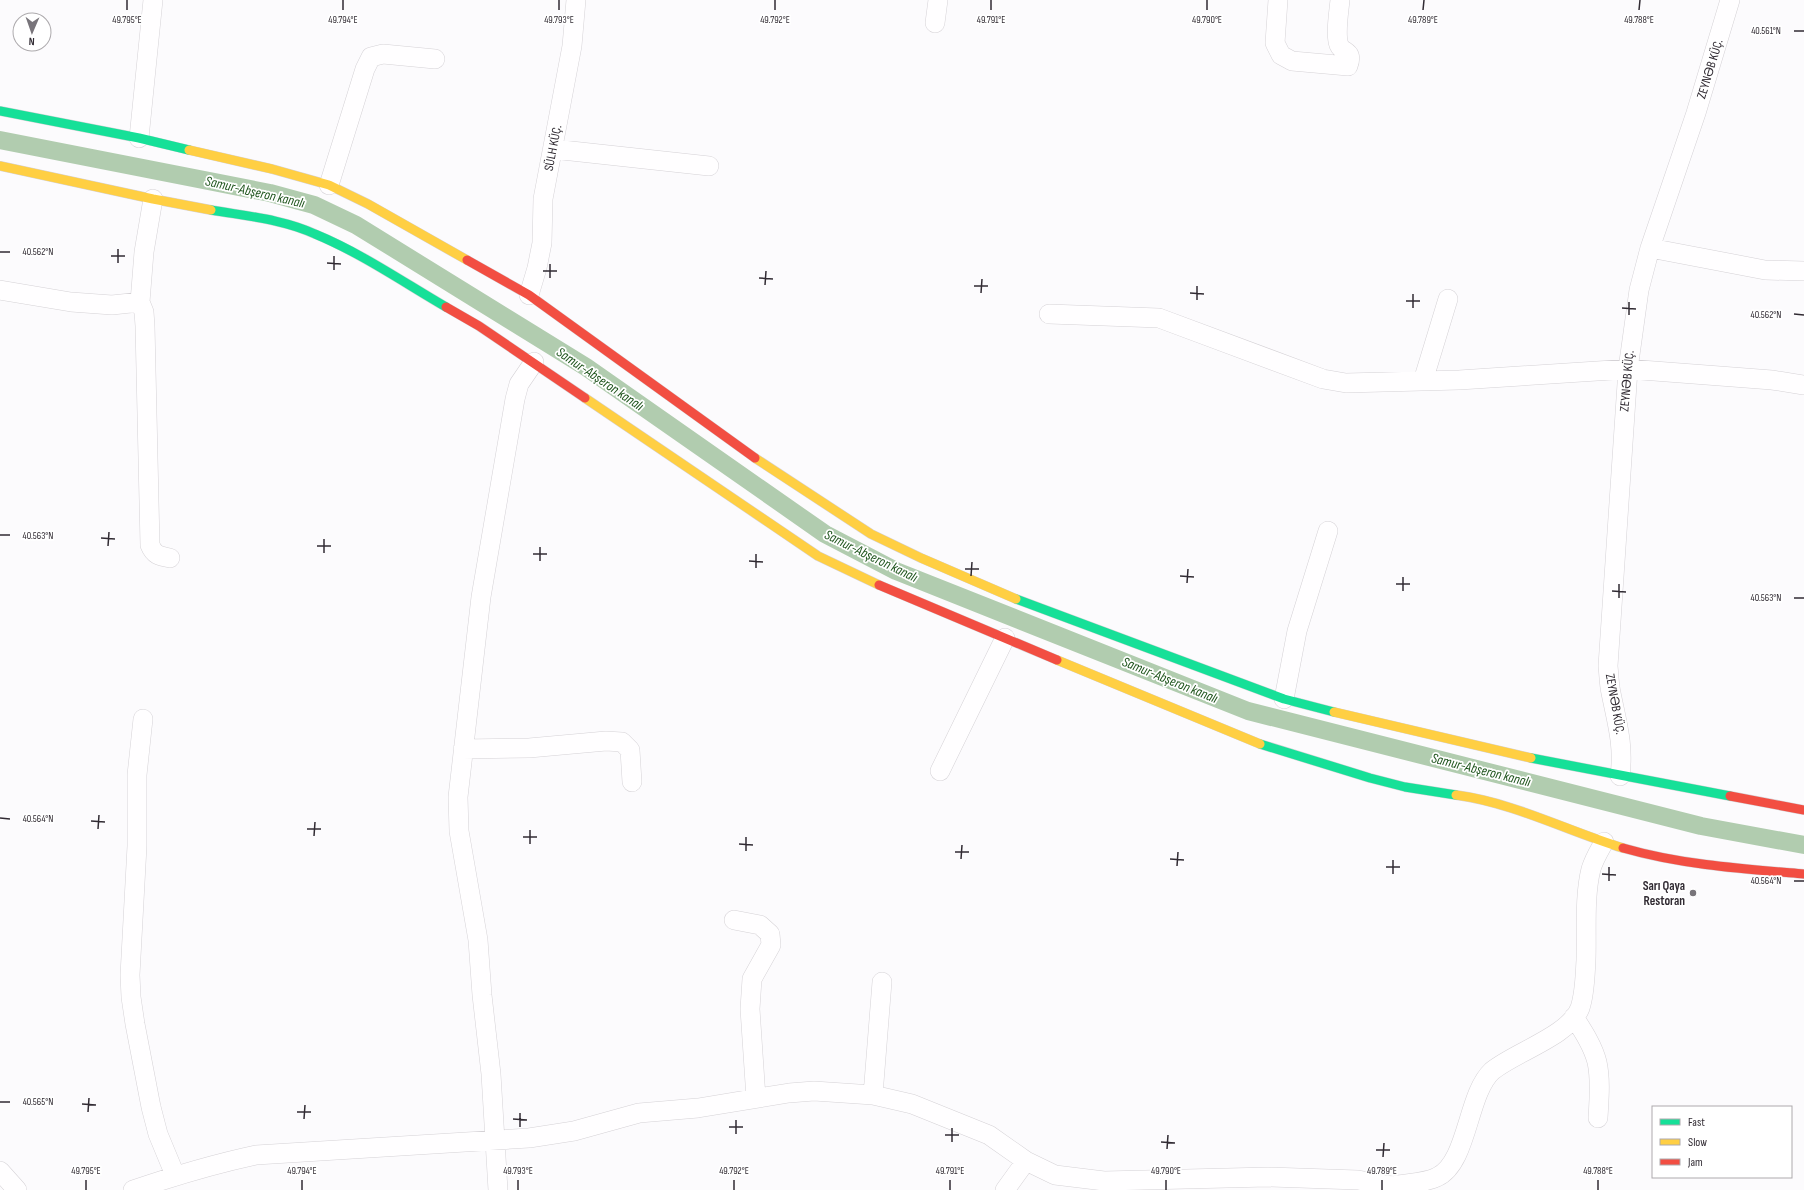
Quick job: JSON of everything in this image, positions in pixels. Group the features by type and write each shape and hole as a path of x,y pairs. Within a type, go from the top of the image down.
{"street":[{"path":"139,138 153,0"},
{"name":"SÜLH KÜÇ.","path":"529,295 537,268 542,243 543,199 572,46 576,0"},
{"path":"935,23 938,0"},
{"path":"1278,0 1275,43 1281,55 1292,61 1348,66 1349,56 1347,52 1341,48 1338,42 1340,0"},
{"name":"ZEYNƏB KÜÇ.","path":"1620,776 1622,746 1618,722 1610,692 1608,666 1628,369 1638,290 1650,248 1696,113 1730,0"},
{"path":"329,186 365,69 371,58 383,54 435,59"},
{"path":"0,111 139,138 272,169 329,186 368,204 529,295 736,445 871,534 921,558 1026,603 1284,699 1363,719 1537,759 1804,810"},
{"path":"553,149 710,166"},
{"path":"0,166 153,199 278,222 314,233 361,257 479,326 818,556 876,584 1264,746 1403,786 1482,798 1604,842 1655,855 1703,864 1804,874"},
{"path":"153,199 144,252 140,302 144,312 145,326 150,545 153,552 158,556 170,558"},
{"path":"1650,248 1765,270 1804,271"},
{"path":"0,290 71,302 105,305 140,302"},
{"path":"1423,381 1448,298"},
{"path":"1049,314 1159,318 1323,379 1346,382 1459,380 1628,369 1772,380 1804,385"},
{"path":"498,1190 496,1141 478,940 458,831 458,797 481,597 515,399 519,384 534,362"},
{"path":"1284,699 1296,631 1328,531"},
{"path":"940,771 1005,638"},
{"path":"143,719 138,775 137,846 130,975 135,1024 151,1107 158,1134 175,1175"},
{"path":"463,749 529,748 606,741 622,742 630,750 632,782"},
{"path":"133,1190 175,1175 218,1163 256,1155 529,1138 574,1132 639,1113 698,1108 756,1098 814,1091 873,1095 912,1104 989,1135 1026,1161 1055,1175 1104,1181 1268,1177 1358,1180 1390,1188 1439,1184 1457,1154 1482,1088 1491,1072 1569,1024 1580,1008 1585,979 1588,891 1594,860 1604,842"},
{"path":"734,920 760,925 770,934 771,945 752,979 750,1009 756,1098"},
{"path":"873,1095 882,982"},
{"path":"1574,1017 1589,1043 1596,1061 1599,1076 1598,1118"},
{"path":"1005,1190 1026,1161"},
{"path":"0,1171 17,1190"}],"waterway":[{"name":"Samur-Abşeron kanalı","path":"0,140 270,193 314,205 356,225 586,367 825,534 896,571 1248,711 1701,826 1804,845"}],"traffic: fast":[{"path":"0,111 139,138 189,150"},
{"path":"211,210 277,221 303,229 349,250 446,307"},
{"path":"1016,599 1284,699 1334,712"},
{"path":"1260,744 1370,778 1405,787 1456,795"},
{"path":"1531,758 1730,796"}],"traffic: slow":[{"path":"189,150 272,169 329,185 368,204 467,260"},
{"path":"0,166 211,210"},
{"path":"585,398 818,556 879,585"},
{"path":"755,458 871,534 921,558 1016,599"},
{"path":"1057,660 1260,744"},
{"path":"1334,712 1531,758"},
{"path":"1456,795 1499,804 1623,848"}],"traffic: jam":[{"path":"467,260 529,295 755,458"},
{"path":"446,307 479,326 585,398"},
{"path":"879,585 1057,660"},
{"path":"1730,796 1804,810"},
{"path":"1623,848 1668,859 1736,868 1804,874"}],"place":[{"name":"Sarı Qaya Restoran","path":"1693,893"}]}
